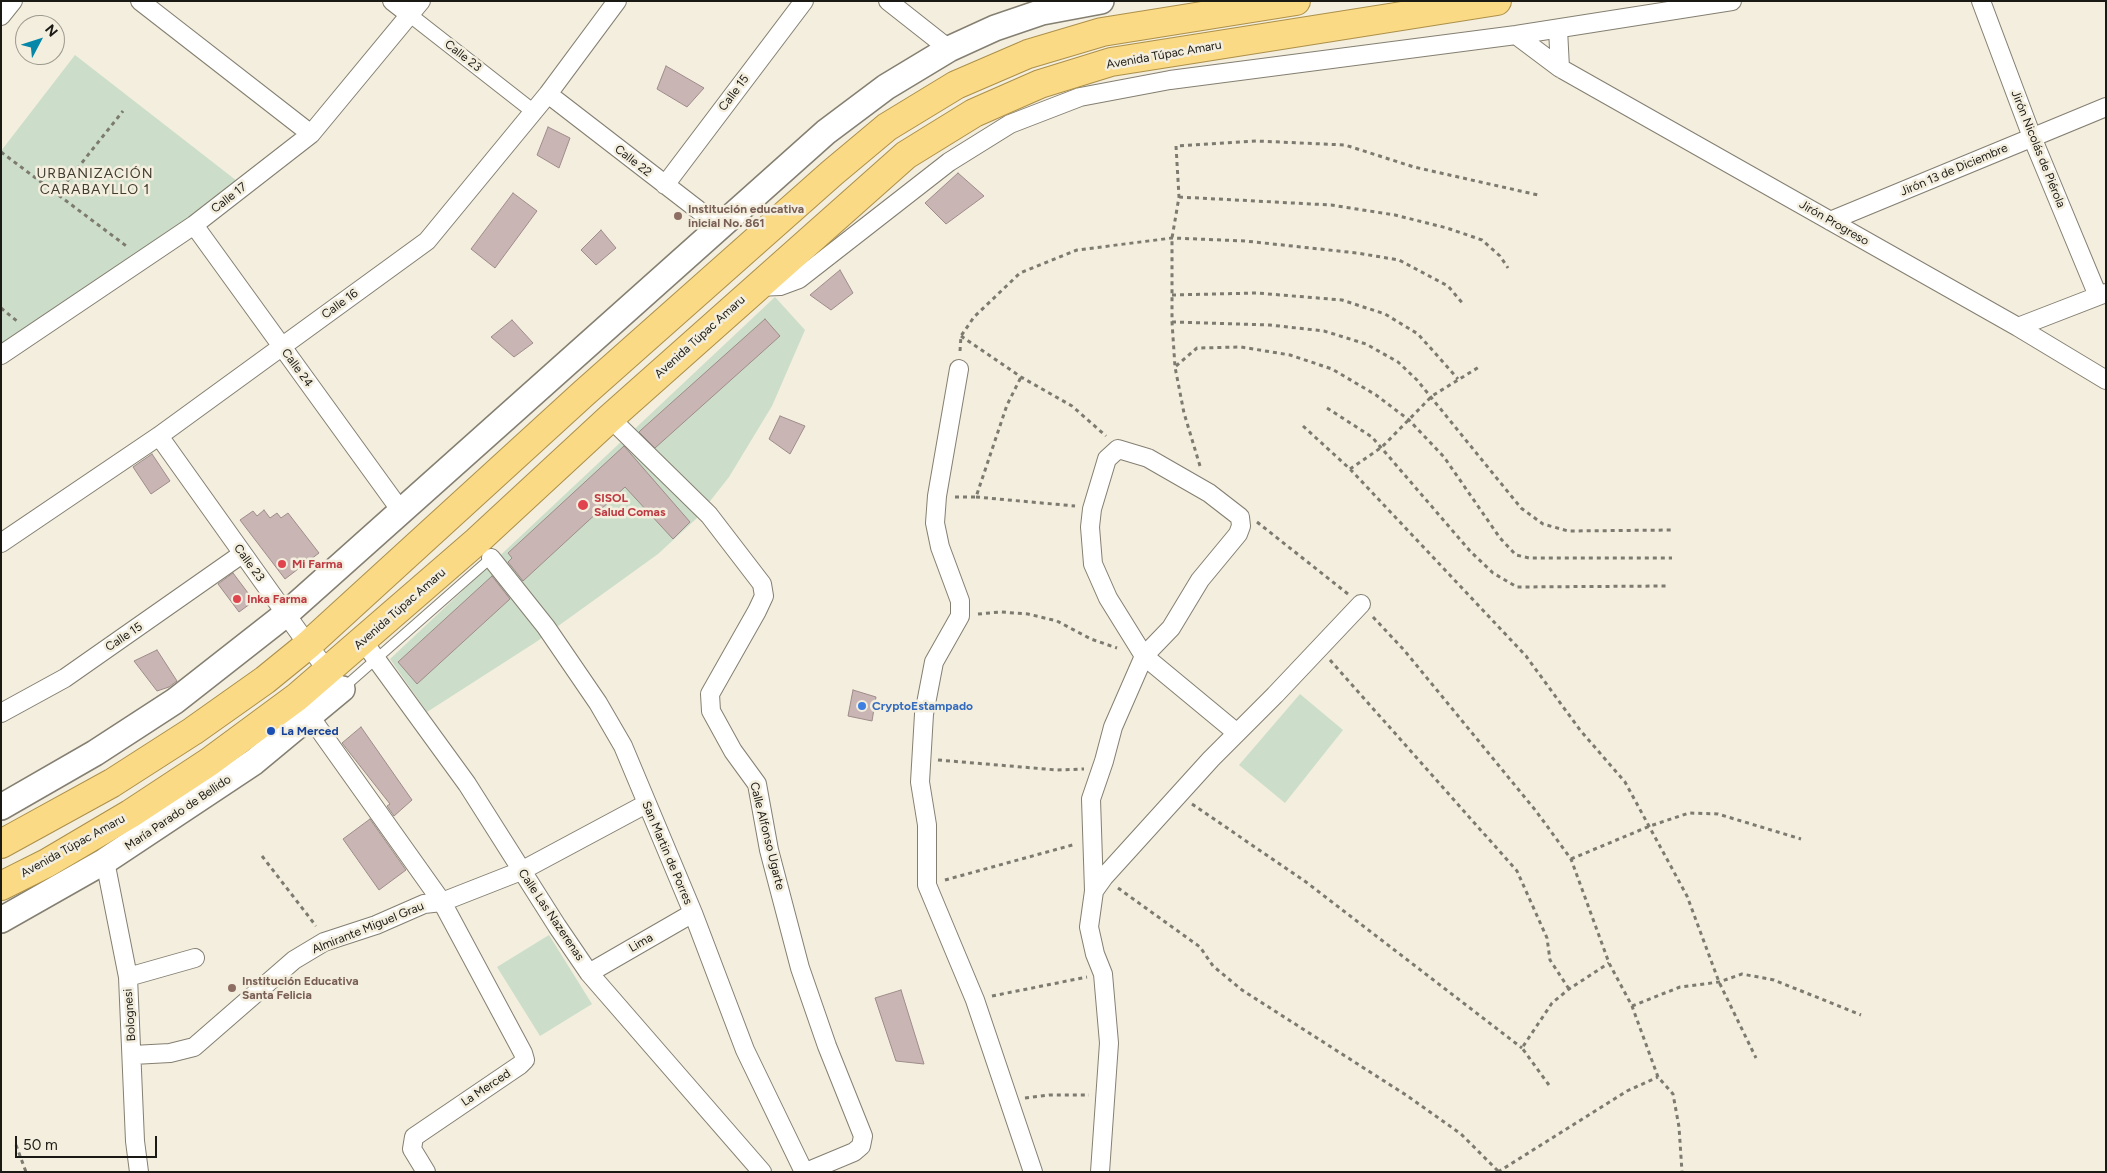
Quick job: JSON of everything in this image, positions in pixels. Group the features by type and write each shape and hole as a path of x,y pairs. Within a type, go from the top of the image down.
{"highway":[{"path":"1,844 112,783 185,736 265,680 308,645 599,380 832,173 887,127 956,85 1028,54 1102,32 1296,1"},
{"name":"Avenida Túpac Amaru","path":"1,886 47,863 130,814 209,762 303,707 370,650 477,541 610,418 906,155 974,113 1040,84 1111,62 1497,1"}],"main road":[{"path":"1,807 95,753 175,701 286,614 826,132 886,87 949,49 995,28 1042,12 1102,1"},
{"name":"María Parado de Bellido","path":"1,920 105,861 254,762 303,707"}],"street":[{"path":"1,16 13,1"},
{"path":"140,1 311,134"},
{"name":"Calle 23","path":"392,1 534,112"},
{"name":"Calle 17","path":"1,355 194,225 311,134 421,1"},
{"name":"Calle 16","path":"1,543 159,436 427,241 534,112 617,1"},
{"name":"Calle 15","path":"665,185 804,1"},
{"path":"888,1 949,49"},
{"path":"757,287 780,286 799,279 949,162 1010,124 1080,97 1170,80 1516,35 1732,1"},
{"name":"Jirón Nicolás de Piérola","path":"1980,1 2032,137 2102,295"},
{"path":"1558,29 1560,68"},
{"name":"Jirón Progreso","path":"1516,35 1560,68 2018,327 2106,380"},
{"name":"Calle 22","path":"548,94 719,226"},
{"name":"Jirón 13 de Diciembre","path":"1830,221 2106,107"},
{"name":"Calle 24","path":"194,225 401,511"},
{"path":"2018,327 2102,295"},
{"path":"959,369 937,496 935,523 940,547 960,601 960,616 934,662 924,714 920,782 927,825 927,885 974,1000 1010,1100 1033,1172"},
{"name":"Calle Alfonso Ugarte","path":"610,418 709,515 762,584 764,596 757,611 710,694 710,711 733,751 757,784 769,850 800,968 827,1046 863,1136 861,1146 854,1152 805,1172"},
{"name":"Calle 23","path":"159,436 242,554 335,680"},
{"path":"1100,1172 1109,1043 1103,974 1095,954 1089,927 1099,884 1091,799 1102,769 1113,727 1144,656 1171,628 1200,580 1238,534 1241,526 1240,517 1209,493 1148,458 1118,449 1107,459 1092,509 1090,527 1094,564 1108,598 1144,656 1237,733"},
{"name":"Calle 15","path":"1,713 65,678 242,554"},
{"name":"San Martin de Porres","path":"491,558 546,626 598,703 623,746 693,913 746,1050 805,1172"},
{"path":"1099,884 1179,795 1360,604"},
{"name":"Calle Las Nazerenas","path":"370,650 467,784 521,871 589,973 762,1172"},
{"name":"La Merced","path":"303,707 442,902 524,1060 520,1065 414,1137 412,1149 426,1172"},
{"name":"Almirante Miguel Grau","path":"133,1055 170,1054 194,1046 294,960 324,942 376,925 424,904 442,902 521,871 646,804"},
{"name":"Bolognesi","path":"105,861 128,977 133,1055 135,1141 139,1172"},
{"name":"Lima","path":"589,973 693,913"},
{"path":"128,977 195,958"}],"lane":[{"path":"370,650 491,558"}],"path":[{"path":"58,194 123,111"},
{"path":"1209,493 1184,413 1176,367 1172,322 1172,238 1178,197 1176,146 1257,141 1345,145 1414,167 1538,196"},
{"path":"1,152 144,259"},
{"path":"1178,197 1331,205 1395,216 1447,228 1482,240 1500,256 1508,268"},
{"path":"959,369 961,336 974,317 1020,273 1077,250 1172,238 1245,241 1357,253 1399,260 1448,286 1464,306"},
{"path":"1172,295 1257,293 1342,300 1385,314 1418,334 1458,379"},
{"path":"1172,322 1270,325 1324,331 1366,344 1398,362 1432,396 1521,508 1543,524 1568,530 1672,530"},
{"path":"961,336 1021,377 1072,406 1091,421 1118,449"},
{"path":"1176,367 1197,348 1241,347 1290,356 1332,368 1376,395 1409,420 1444,457 1500,538 1516,555 1529,558 1672,558"},
{"path":"1350,469 1382,447 1432,396 1479,367"},
{"path":"976,497 1007,405 1021,377"},
{"path":"1327,408 1372,437 1470,551 1493,573 1517,587 1666,586"},
{"path":"1304,426 1350,469 1526,656 1580,730 1625,782 1687,896 1719,982 1756,1058"},
{"path":"937,496 976,497 1092,509"},
{"path":"1240,517 1261,523 1360,604 1404,650 1536,811 1571,859 1609,963 1632,1006 1658,1077 1673,1094 1679,1127 1682,1172"},
{"path":"960,616 1001,612 1028,614 1057,621 1091,639 1144,656"},
{"path":"1319,648 1517,871 1547,938 1550,960 1569,989"},
{"path":"921,758 1057,770 1102,769"},
{"path":"1179,795 1306,882 1522,1048 1549,1085"},
{"path":"1571,859 1650,826 1689,813 1718,814 1801,839"},
{"path":"927,885 1094,840"},
{"path":"262,856 312,919 324,942"},
{"path":"1099,884 1200,947 1214,966 1242,990 1406,1095 1461,1134 1499,1171 1619,1096 1658,1077"},
{"path":"1522,1048 1552,1003 1569,989 1609,963"},
{"path":"974,1000 1103,974"},
{"path":"1632,1006 1680,987 1719,982 1742,974 1774,980 1861,1015"},
{"path":"1010,1100 1049,1095 1105,1094"},
{"path":"16,1145 26,1172"}],"green space":[{"path":"75,55 237,181 192,218 1,348 1,151"},
{"path":"775,297 805,330 772,406 729,477 696,519 658,554 536,642 427,712 390,659"},
{"path":"1300,694 1343,730 1285,803 1239,765"},
{"path":"549,935 592,1004 540,1036 497,967"}],"building":[{"path":"666,66 704,88 687,107 657,89"},
{"path":"548,127 570,138 559,168 537,155"},
{"path":"958,173 984,196 946,224 925,203"},
{"path":"513,193 537,211 495,268 471,249"},
{"path":"601,230 616,248 596,265 581,250"},
{"path":"840,270 853,293 831,310 810,295"},
{"path":"765,319 780,336 655,448 639,432"},
{"path":"512,320 533,343 514,357 491,337"},
{"path":"780,416 805,426 790,454 769,439"},
{"name":"SISOL Salud Comas","path":"624,446 690,522 673,539 625,487 523,581 508,562 512,558 508,553"},
{"path":"152,454 170,481 151,494 133,467"},
{"path":"264,510 270,518 277,513 281,518 288,513 319,553 285,579 240,520 253,511 257,516"},
{"path":"233,573 254,601 239,612 218,584"},
{"path":"492,576 510,599 417,684 398,662"},
{"path":"157,650 177,681 169,687 157,691 134,661"},
{"name":"CryptoEstampado","path":"853,690 876,697 872,721 848,716"},
{"path":"361,727 412,800 394,816 387,806 390,804 342,743"},
{"path":"370,819 406,870 379,890 343,839"},
{"path":"901,990 924,1064 896,1061 875,998"}],"place":[{"name":"Institución educativa inicial No. 861","path":"678,216"},
{"name":"SISOL Salud Comas","path":"583,505"},
{"name":"Mi Farma","path":"282,564"},
{"name":"Inka Farma","path":"237,599"},
{"name":"CryptoEstampado","path":"862,706"},
{"name":"La Merced","path":"271,731"},
{"name":"Institución Educativa Santa Felicia","path":"232,988"}],"district":[{"name":"URBANIZACIÓN CARABAYLLO 1","path":"95,182"}]}
